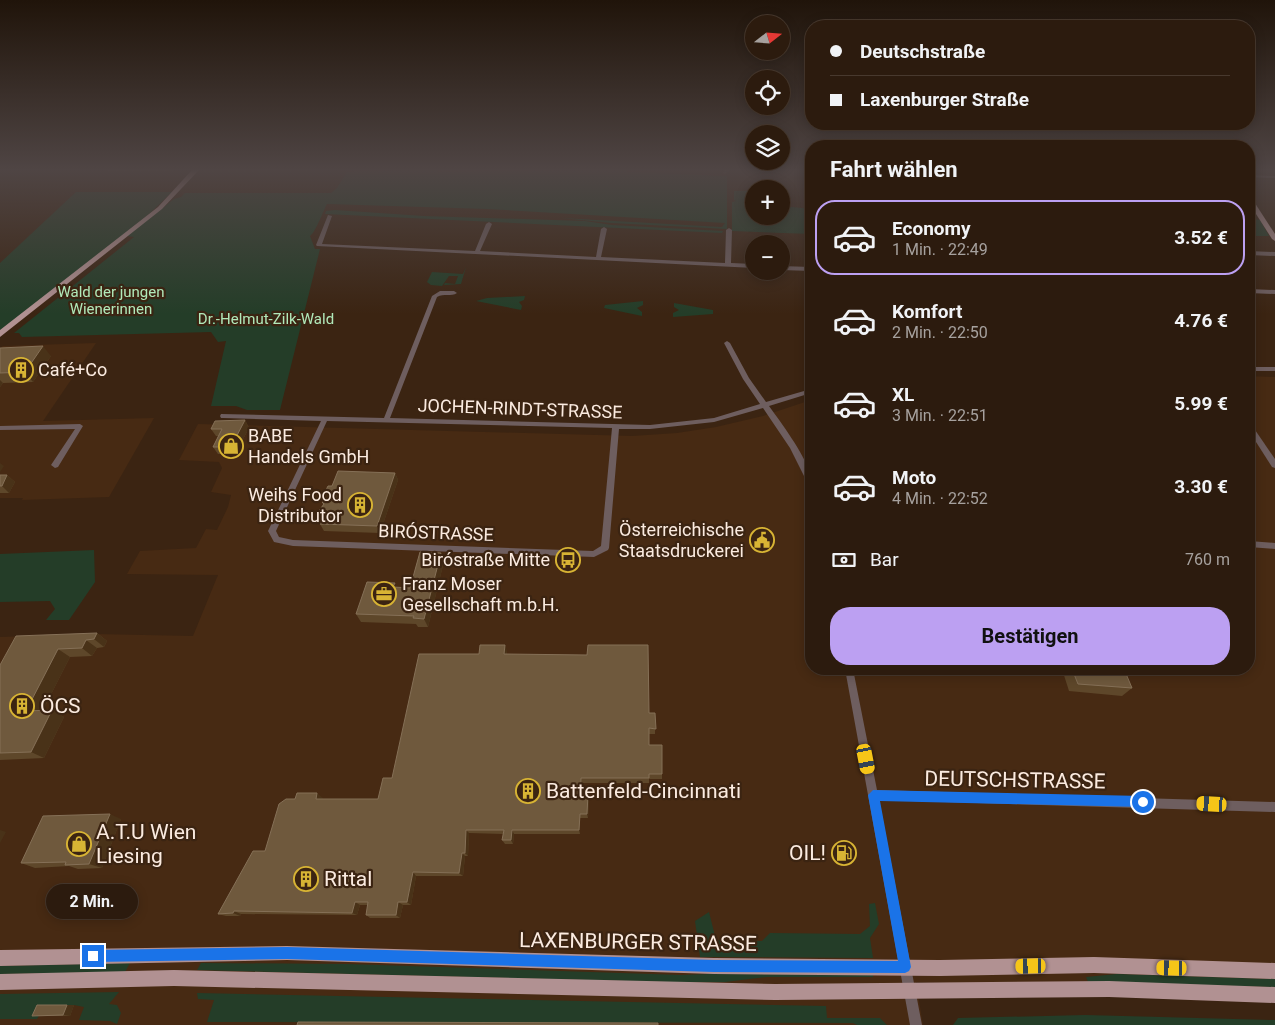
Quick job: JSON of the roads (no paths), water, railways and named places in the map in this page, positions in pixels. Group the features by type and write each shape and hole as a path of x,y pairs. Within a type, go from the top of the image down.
{"main road":[{"path":"0,334 148,218"},
{"path":"1262,218 1275,239"},
{"name":"LAXENBURGER STRASSE","path":"0,958 287,953 706,966 905,967 1094,965 1275,972"},
{"path":"0,982 174,978 765,992 1109,989 1275,995"}],"street":[{"path":"329,218 319,245 745,266"},
{"path":"476,253 489,224"},
{"path":"598,259 604,229"},
{"path":"728,265 729,230"},
{"path":"1255,253 1275,254"},
{"path":"790,268 805,269"},
{"path":"1255,291 1275,292"},
{"path":"386,420 436,296 440,293 454,292"},
{"path":"727,343 736,364 801,459 805,468"},
{"path":"1255,369 1275,370"},
{"name":"JOCHEN-RINDT-STRASSE","path":"222,416 650,427 696,423 764,406 805,393"},
{"name":"BIRÓSTRASSE","path":"325,419 272,531 277,540 293,543 594,554 605,548 616,426"},
{"path":"0,428 80,426 55,465"},
{"path":"1255,435 1275,465"},
{"path":"1255,544 1275,546"},
{"path":"850,675 916,1025"},
{"name":"DEUTSCHSTRASSE","path":"873,795 1275,807"}],"place":[{"name":"Café+Co","path":"21,370"},
{"name":"BABE Handels GmbH","path":"231,446"},
{"name":"Weihs Food Distributor","path":"360,505"},
{"name":"Österreichische Staatsdruckerei","path":"762,540"},
{"name":"Biróstraße Mitte","path":"568,560"},
{"name":"Franz Moser Gesellschaft m.b.H.","path":"384,594"},
{"name":"ÖCS","path":"22,706"},
{"name":"Battenfeld-Cincinnati","path":"528,791"},
{"name":"A.T.U Wien Liesing","path":"79,844"},
{"name":"OIL!","path":"844,853"},
{"name":"Rittal","path":"306,879"}],"park label":[{"name":"Wald der jungen Wienerinnen","path":"111,300"},
{"name":"Dr.-Helmut-Zilk-Wald","path":"266,319"}]}
